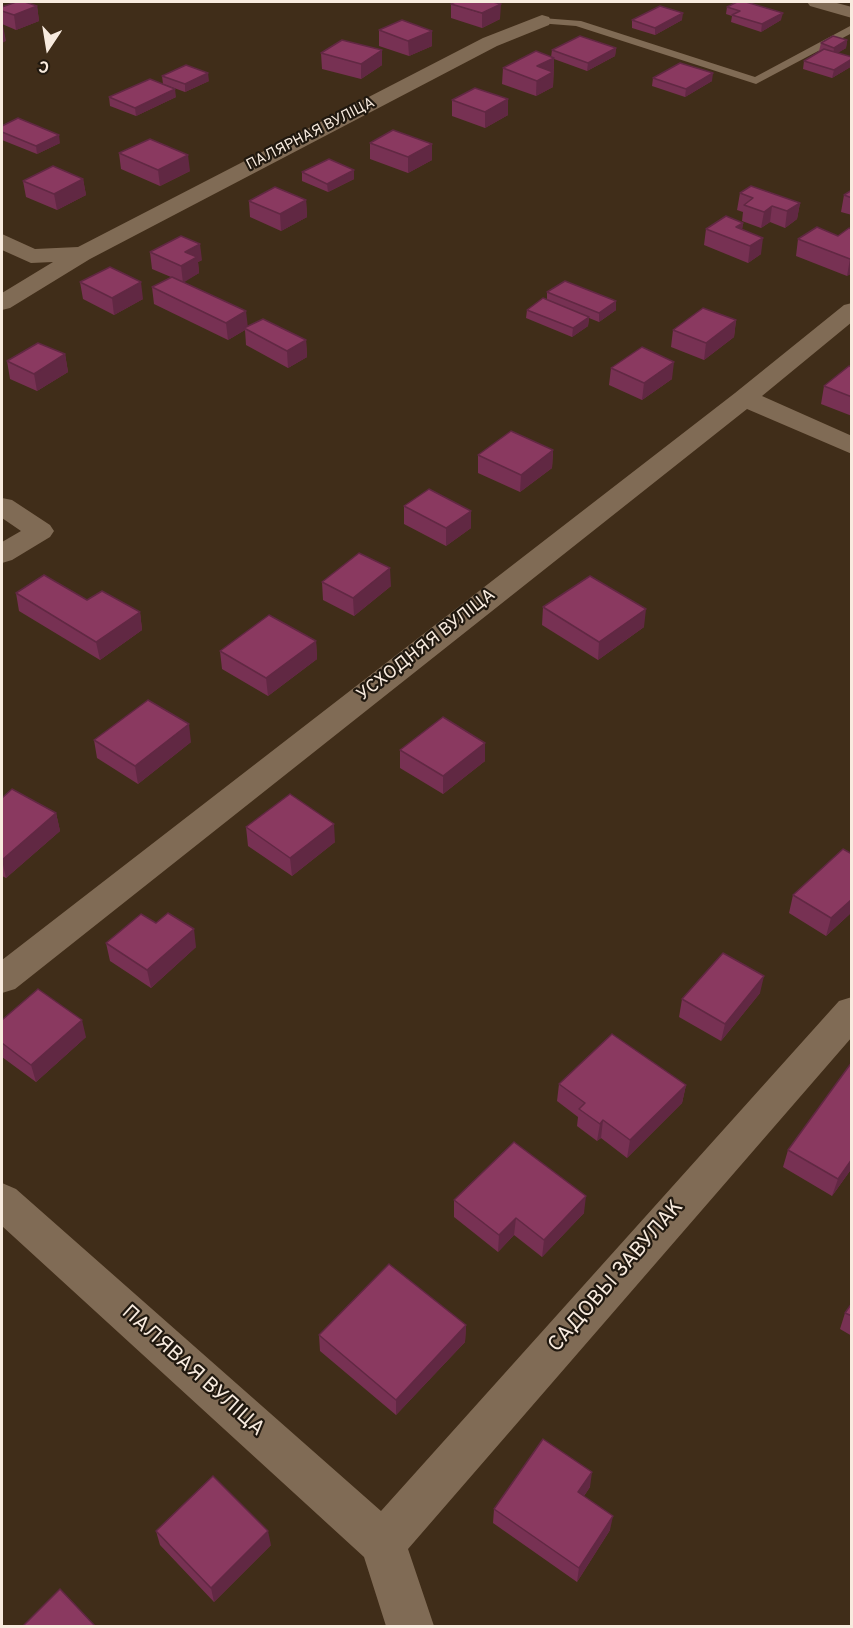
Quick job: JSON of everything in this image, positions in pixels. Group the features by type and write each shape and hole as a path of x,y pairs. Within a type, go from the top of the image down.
{"street":[{"path":"816,2 852,13"},
{"name":"ПАЛЯРНАЯ ВУЛІЦА","path":"4,302 82,254 490,42 542,21"},
{"path":"2,241 31,256 82,254"},
{"path":"4,302 31,256"},
{"name":"УСХОДНЯЯ ВУЛІЦА","path":"2,979 744,398 852,310"},
{"path":"744,398 852,446"},
{"path":"2,506 40,531 2,554"},
{"name":"САДОВЫ ЗАВУЛАК","path":"383,1543 844,1033"},
{"name":"ПАЛЯВАЯ ВУЛІЦА","path":"2,1201 383,1543"},
{"path":"383,1543 410,1626"}],"lane":[{"path":"542,21 577,23 756,81 852,28"}],"building":[{"path":"16,2 37,6 14,15 2,11 2,7"},
{"path":"455,2 501,4 482,13 451,4"},
{"path":"737,2 746,2 783,13 762,24 732,15 740,11 727,7"},
{"path":"660,6 683,13 655,28 632,20"},
{"path":"402,20 432,31 408,41 379,30"},
{"path":"580,36 616,48 588,63 552,50"},
{"path":"833,36 847,40 834,48 821,43"},
{"path":"342,40 382,50 361,64 321,53"},
{"path":"824,49 852,57 852,59 834,70 804,61"},
{"path":"536,51 554,58 537,66 553,72 537,81 503,68"},
{"path":"680,63 713,73 686,89 653,78"},
{"path":"186,65 208,73 185,84 162,76"},
{"path":"150,79 175,89 135,108 109,97"},
{"path":"475,88 508,99 485,112 452,100"},
{"path":"18,118 59,135 36,146 2,132 2,126"},
{"path":"393,130 432,144 408,157 370,143"},
{"path":"150,139 188,155 158,170 119,153"},
{"path":"329,159 354,170 327,184 302,172"},
{"path":"53,166 83,179 54,194 23,181"},
{"path":"751,186 800,203 787,211 772,206 764,212 744,205 753,198 740,193"},
{"path":"275,187 306,200 280,214 249,201"},
{"path":"852,190 852,198 844,195"},
{"path":"726,216 743,223 736,227 763,238 750,246 706,229"},
{"path":"817,227 838,236 849,228 852,229 852,258 798,239"},
{"path":"181,236 200,244 185,252 197,257 181,266 150,252"},
{"path":"110,267 141,282 112,298 80,282"},
{"path":"172,277 246,311 226,323 152,287"},
{"path":"565,281 616,301 599,313 547,292"},
{"path":"543,298 589,317 573,328 527,310"},
{"path":"703,308 736,320 706,343 673,330"},
{"path":"263,319 306,340 287,351 244,328"},
{"path":"38,343 65,354 34,374 7,361"},
{"path":"642,347 674,362 644,383 611,368"},
{"path":"849,366 852,367 852,397 824,386"},
{"path":"511,431 553,450 521,475 478,455"},
{"path":"429,489 471,511 446,528 404,506"},
{"path":"359,553 390,568 353,598 322,582"},
{"path":"44,575 87,600 102,591 140,612 96,642 16,593"},
{"path":"590,576 646,609 599,642 543,607"},
{"path":"269,615 316,641 266,678 220,651"},
{"path":"148,700 189,724 135,766 94,740"},
{"path":"443,717 485,743 443,776 400,750"},
{"path":"12,789 56,813 2,860 2,798"},
{"path":"290,794 334,824 290,858 246,827"},
{"path":"843,849 852,854 852,899 831,918 793,895"},
{"path":"168,913 194,929 147,970 106,943 141,914 156,923"},
{"path":"723,953 764,976 725,1024 682,999"},
{"path":"38,989 82,1020 31,1065 2,1043 2,1020"},
{"path":"612,1034 686,1085 630,1140 603,1120 600,1124 579,1109 585,1103 559,1084"},
{"path":"852,1062 852,1159 838,1179 788,1150"},
{"path":"514,1142 586,1196 544,1240 516,1218 499,1235 454,1200"},
{"path":"389,1264 466,1325 396,1400 319,1335"},
{"path":"852,1303 852,1316 845,1313"},
{"path":"543,1439 592,1472 578,1492 613,1516 579,1568 494,1509"},
{"path":"213,1476 268,1531 211,1588 156,1531"},
{"path":"60,1589 95,1626 23,1626"}]}
